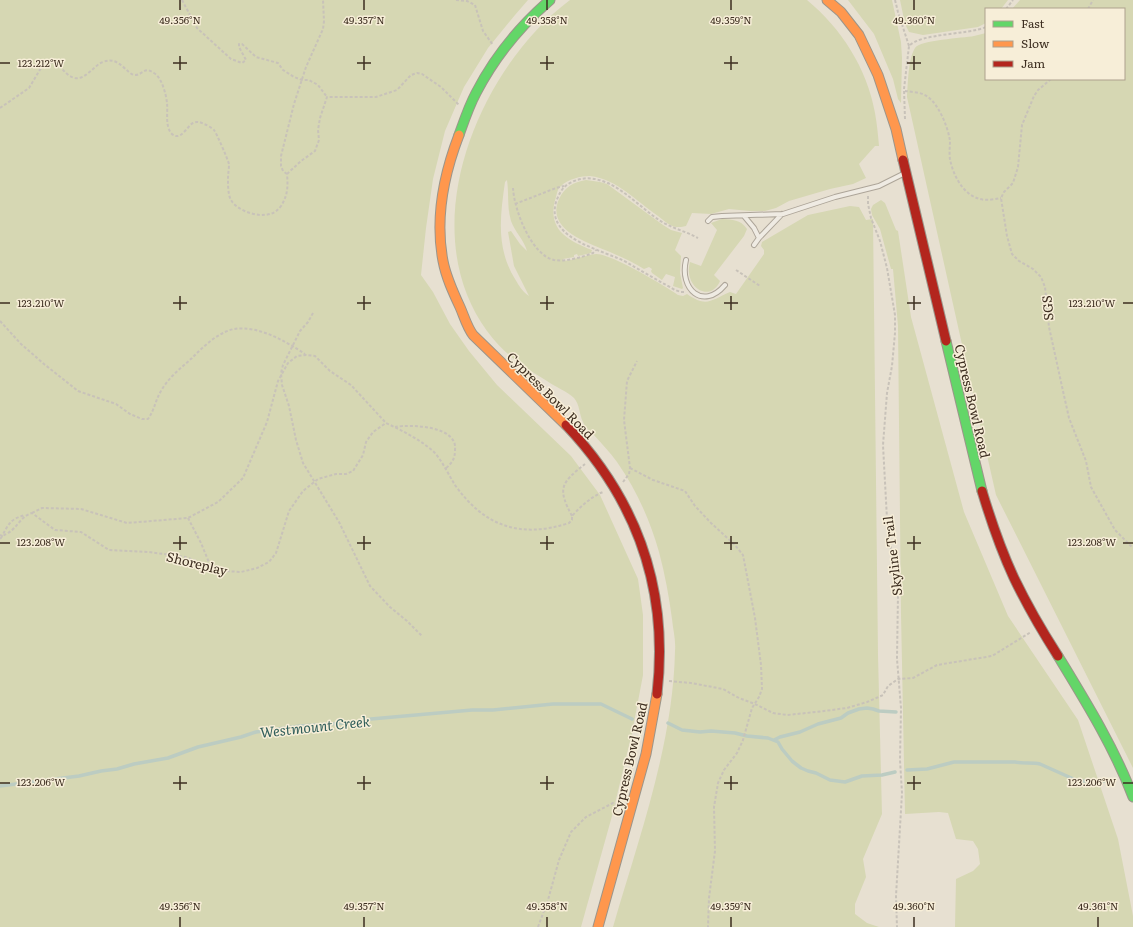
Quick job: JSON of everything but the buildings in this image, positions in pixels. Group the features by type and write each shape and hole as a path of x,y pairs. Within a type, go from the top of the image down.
{"street":[{"name":"Cypress Bowl Road","path":"550,0 538,10 508,44 482,81 452,150 444,185 441,224 443,260 455,296 472,333 508,371 562,421 582,442 615,487 628,511 640,540 654,591 660,636 659,680 652,727 632,806 598,927"},
{"name":"Cypress Bowl Road","path":"827,0 841,12 859,35 878,75 896,129 972,452 985,503 999,542 1015,579 1040,626 1089,706 1118,758 1133,797"}],"lane":[{"path":"708,221 712,217 783,214 879,186 906,173"},
{"path":"754,245 783,214"},
{"path":"744,216 754,228 759,238"},
{"path":"686,260 684,274 688,287 696,294 706,296 716,294 725,285"}],"path":[{"path":"182,0 197,28 231,59 242,64 245,62 246,60 239,47 240,44 245,46 256,57 278,63 294,78 309,80 318,85 327,98"},
{"path":"0,108 29,88 41,68 47,62 54,62 75,78 85,75 103,62 110,61 124,66 130,74 135,75 149,70 156,74 162,85 167,102 168,123 171,132 175,136 179,135 186,132 192,123 198,122 206,124 214,130 229,163 228,181 231,200 238,208 254,214 268,215 277,211 283,203 288,190 287,174 283,171 281,166 281,156 294,104 306,67 323,29 323,0"},
{"path":"456,0 467,1 474,5 483,31 494,46"},
{"path":"895,0 908,46 904,91 905,120 903,126 896,129"},
{"path":"1007,8 1013,0"},
{"path":"908,46 912,42 918,40 941,35 968,32 985,27"},
{"path":"327,98 376,97 396,90 411,75 418,73 422,74 441,87 460,105"},
{"path":"904,91 920,93 928,96 934,103 945,123 950,139 950,159 955,175 960,184 968,193 980,199 992,200 1001,198 1004,192 1013,183 1018,167 1022,125 1034,96 1038,90 1050,80"},
{"path":"287,174 315,151 319,140 318,130 320,118 327,98"},
{"path":"515,204 565,186 577,180 593,179 605,182 620,190 669,226 682,230 698,238"},
{"path":"565,186 555,207 555,214 560,226 569,236 596,250 626,262 675,290 681,292 688,287"},
{"path":"513,188 515,204 521,221 530,238 539,250 546,256 554,260 567,260 594,253 596,250"},
{"name":"Skyline Trail","path":"868,189 868,204 887,268 895,315 892,366 887,393 883,445 887,519 897,587 896,627 898,679 901,708 900,753 902,793 896,896 897,927"},
{"name":"SGS","path":"1001,198 1006,236 1012,254 1019,261 1033,269 1041,277 1046,287 1049,327 1069,418 1086,461 1091,487 1115,530 1133,548"},
{"path":"736,270 760,286"},
{"path":"0,539 1,535 15,518 32,513 42,508 81,509 127,523 188,518 218,502 244,478 267,422 283,365 300,331 308,322 313,313"},
{"path":"0,321 21,344 78,391 116,404 130,414 142,419 148,419 153,412 160,391 174,373 204,346 224,332 242,328 273,335 306,354 314,356 330,371 351,385 386,423 417,438 435,453 455,485 481,514 502,525 519,530 539,530 569,523 572,520 572,516 596,495 615,487 626,479 630,468 624,420 627,382 637,361"},
{"path":"306,354 297,356 288,363 281,373 282,385 289,406 296,440 303,463 340,522 370,586 390,607 422,636"},
{"name":"Shoreplay","path":"32,513 55,530 81,532 109,550 149,552 185,557 210,566 241,572 257,568 269,562 276,553 289,511 303,491 318,479 336,474 346,474 353,471 363,455 366,442 373,432 386,423"},
{"path":"394,427 406,425 423,426 439,431 452,438 456,446 455,456 451,463 445,468"},
{"path":"572,516 563,500 563,488 566,481 572,474 594,458"},
{"path":"630,468 653,480 685,491 711,523 735,545 743,555 755,618 761,665 762,689 756,704 752,708 743,740 737,753 724,770 718,783 714,807 715,851 709,898 708,927"},
{"path":"1,535 9,533 26,514"},
{"path":"188,518 201,543 210,566"},
{"path":"659,680 691,683 723,689 773,713 786,715 847,708 883,695 888,686 898,679 913,678 937,665 992,656 1040,626"},
{"path":"538,927 548,900 559,860 571,832 586,817 614,803 632,806"}],"green space":[{"path":"0,0 528,0 488,48 464,87 445,131 433,179 421,275 433,292 450,324 469,351 497,385 571,456 600,495 638,579 643,615 643,675 632,733 612,816 581,927 0,927"},
{"path":"570,0 807,0 831,23 841,36 851,50 866,80 875,113 879,146 875,146 859,164 866,178 853,184 789,201 776,208 765,211 729,209 711,214 692,213 686,226 676,227 667,223 618,186 600,178 586,176 571,180 558,189 553,210 555,223 560,231 583,247 592,250 591,253 578,256 577,254 574,255 574,257 563,259 563,261 596,254 603,255 625,264 678,295 683,296 687,294 699,301 704,302 713,300 730,292 736,294 764,254 764,250 761,246 762,242 808,215 850,206 859,207 866,220 873,219 878,655 882,814 863,859 866,877 855,904 855,914 867,923 879,927 613,927 653,790 668,721 673,686 675,643 670,602 663,569 659,552 642,505 624,472 614,458 585,426 574,398 514,359 500,347 487,331 465,290 455,246 456,199 466,153 484,108 508,66 537,30","holes":["507,180 511,221 527,251 511,231 508,232 514,266 529,296 524,292 515,279 509,267 502,244 501,220 505,182"]},
{"path":"848,0 892,0 901,42 901,103 898,99 893,79 874,34"},
{"path":"900,0 1008,0 1002,8 985,8 985,24 978,27 923,35 909,32 905,24"},
{"path":"1020,0 1133,0 1133,768 996,495 907,97 911,58 915,48 919,45 933,41 985,33 985,80 1125,80 1125,8 1013,8"},
{"path":"586,180 607,184 663,225 671,230 682,233 675,250 681,256 680,273 682,289 673,286 675,277 666,274 662,280 652,273 652,269 649,267 644,269 571,234 563,227 558,219 556,210 559,199 564,191 570,186 577,182"},
{"path":"881,200 885,203 896,230 898,231 911,317 964,512 1008,616 1078,720 1118,839 1133,916 1133,927 955,927 956,879 973,871 980,864 978,849 973,841 956,839 948,813 939,812 905,814 898,326 893,269 891,269 880,229 872,215 871,209 873,205"},
{"path":"722,219 742,223 747,229 744,236 714,275 720,281 716,288 704,292 699,290 690,279 690,262 701,266 717,230 711,223"}],"waterway":[{"name":"Westmount Creek","path":"0,786 79,776 117,769 134,764 168,758 198,747 256,732 300,726 360,722 371,719 553,704 601,704 632,719"},
{"path":"774,740 800,732 818,724 841,718 848,713 859,709 867,708 879,711 896,712"},
{"name":"Westmount Creek","path":"668,723 682,730 735,733 768,738 778,742 792,761 801,768 830,780 845,782 862,776 882,775 895,772"},
{"name":"Westmount Creek","path":"907,770 927,769 954,762 1034,763 1040,764 1078,781 1109,781"}],"traffic: fast":[{"path":"459,135 473,98 499,55 528,21 550,0"},
{"path":"946,341 982,491"},
{"path":"1058,656 1108,743 1133,797"}],"traffic: slow":[{"path":"827,0 841,12 859,35 878,75 896,129 903,160"},
{"path":"459,135 449,165 442,197 440,229 441,245 444,267 448,279 467,325 473,335 566,425"},
{"path":"598,927 646,754 657,694"}],"traffic: jam":[{"path":"903,160 946,341"},
{"path":"566,425 591,454 612,484 629,516 643,549 652,583 658,619 659,656 657,694"},
{"path":"982,491 996,535 1014,578 1035,618 1058,656"}]}
